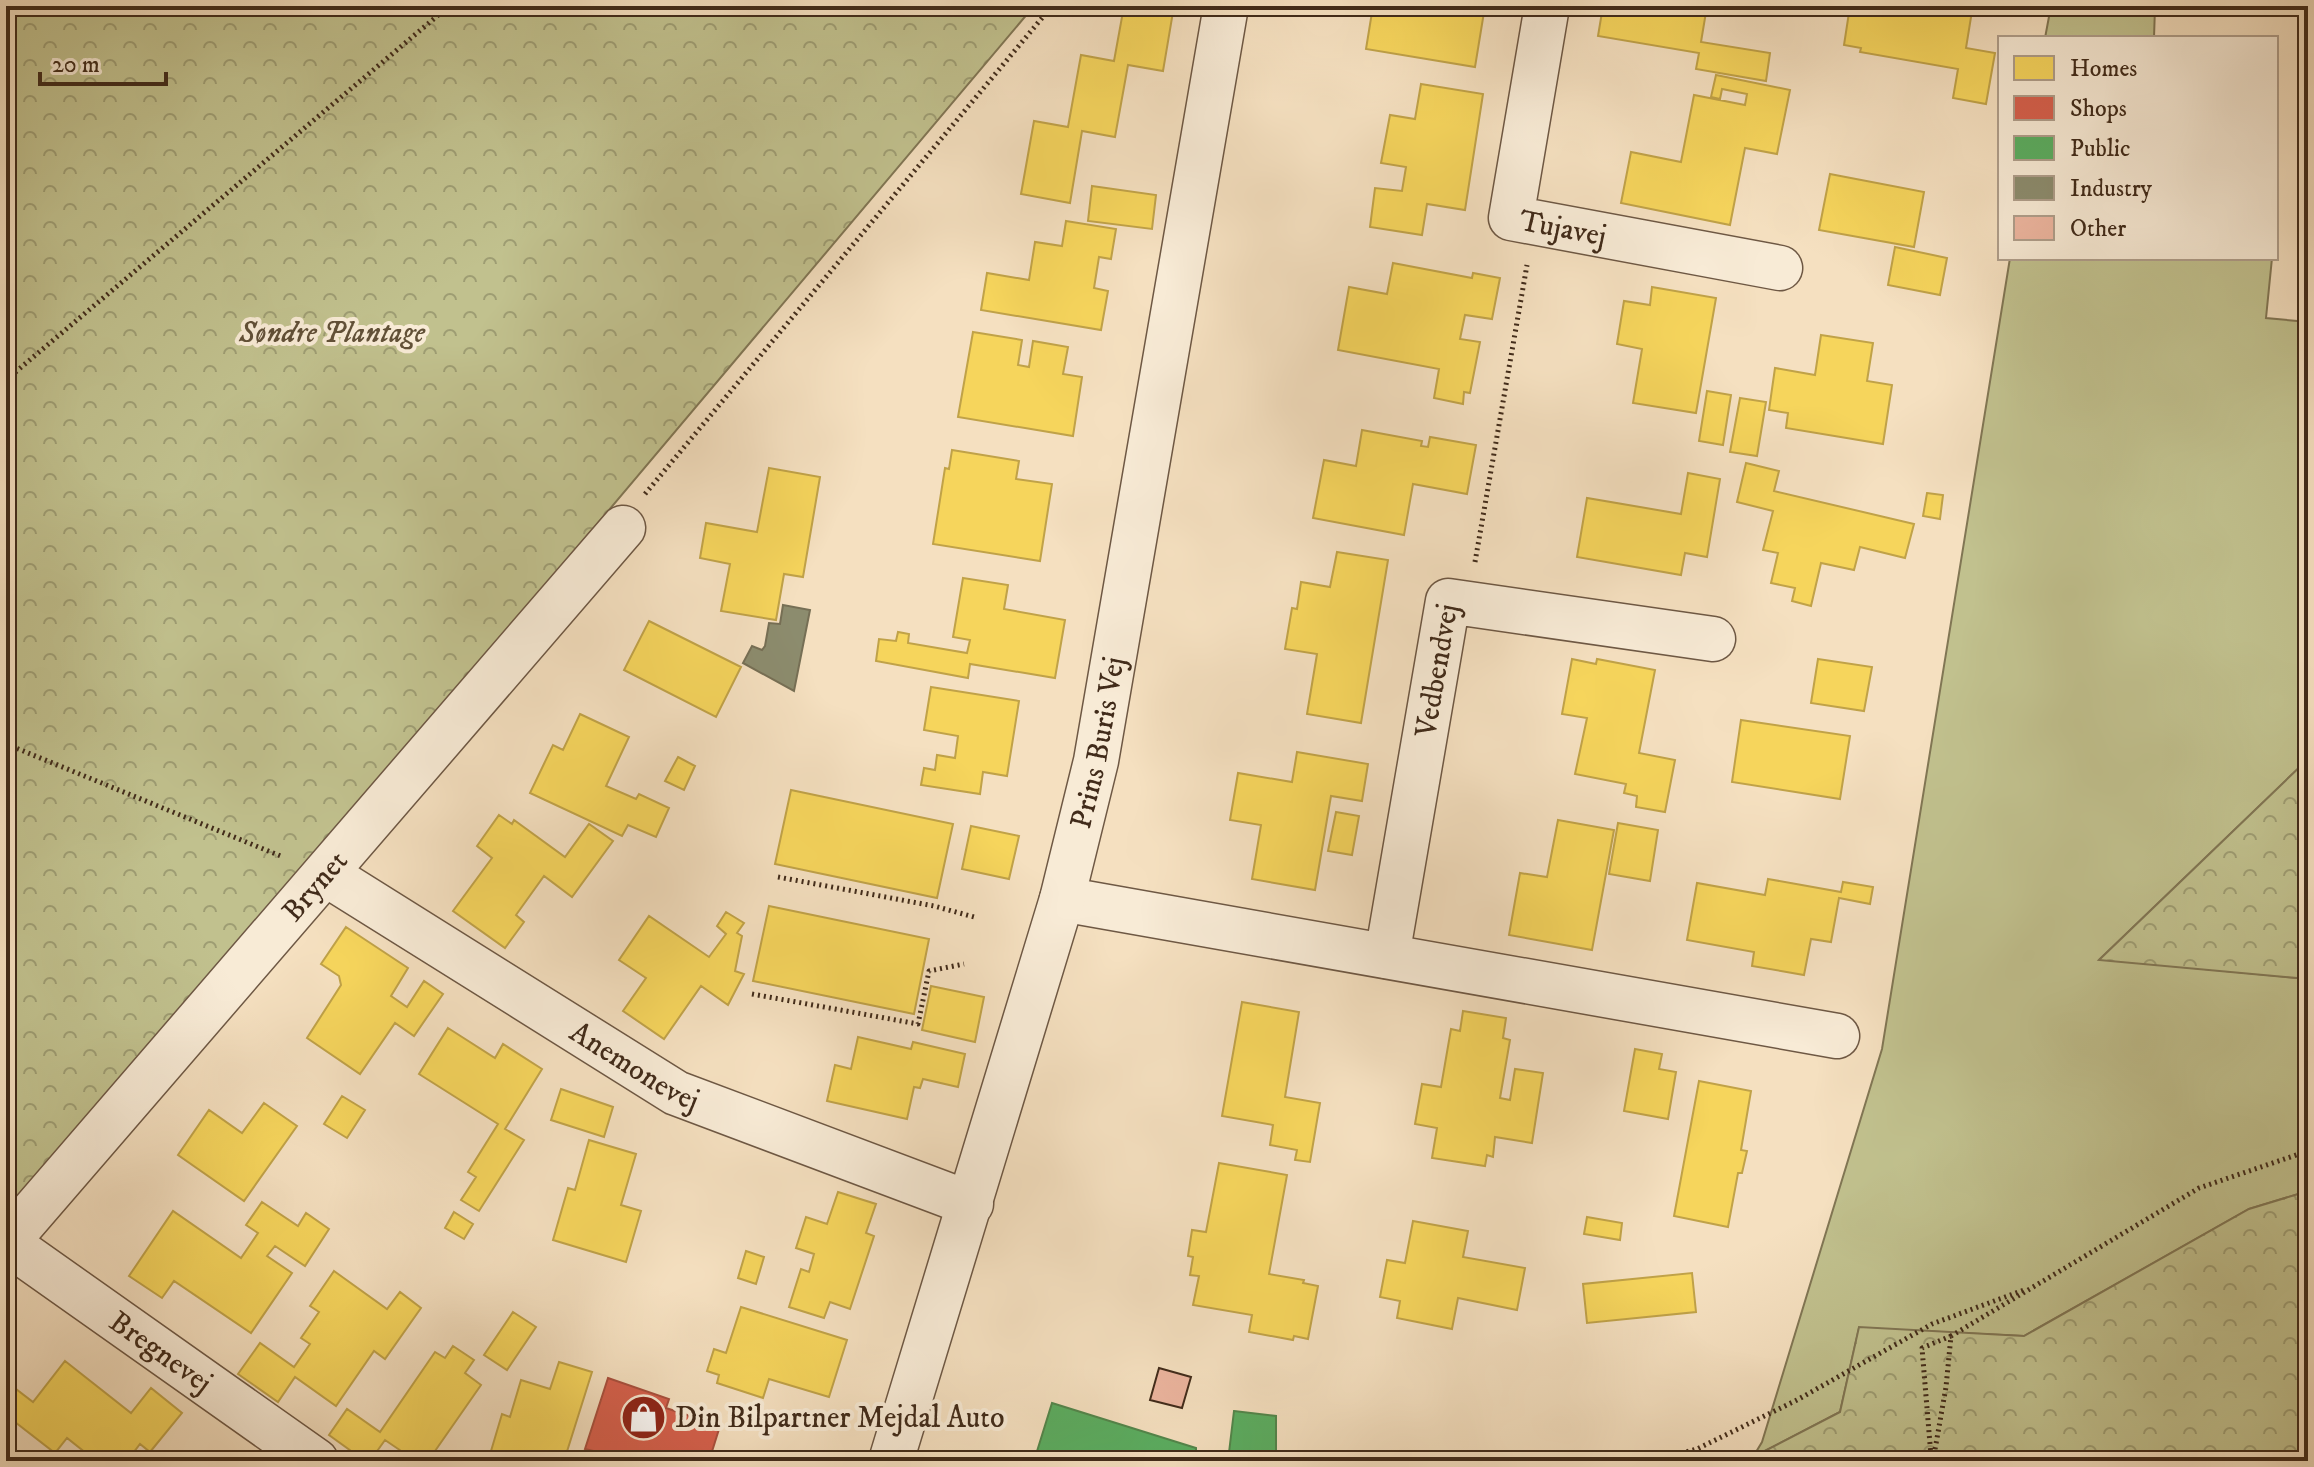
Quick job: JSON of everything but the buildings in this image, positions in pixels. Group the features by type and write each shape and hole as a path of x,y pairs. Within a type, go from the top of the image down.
{"street":[{"name":"Prins Buris Vej","path":"891,1461 1062,899 1096,761 1226,6"},
{"name":"Tujavej","path":"1547,6 1511,218 1780,268"},
{"name":"Brynet","path":"6,1242 623,528"},
{"name":"Vedbendvej","path":"1387,956 1448,601 1713,639"},
{"name":"Anemonevej","path":"326,874 676,1093 971,1204"},
{"path":"1062,899 1837,1036"},
{"name":"Bregnevej","path":"6,1242 316,1461"}],"path":[{"path":"6,380 449,6"},
{"path":"623,528 638,503 1052,6"},
{"path":"1468,602 1534,224"},
{"path":"6,744 326,874"},
{"path":"778,877 934,906 974,917"},
{"path":"752,994 918,1024 929,971 964,964"},
{"path":"1932,1461 1922,1348 1951,1336 2199,1188 2308,1151"},
{"path":"1652,1461 1697,1449 1797,1400 1932,1324 2036,1285"},
{"path":"1932,1461 1951,1336"}],"green space":[{"name":"Søndre Plantage","path":"6,6 1034,6 6,1225"},
{"path":"2051,6 2155,7 2154,36 2045,36"},
{"path":"2010,260 2272,260 2266,318 2308,322 2306,761 2100,959 2308,979 2308,1191 2249,1209 2024,1336 1859,1328 1840,1412 1753,1457 1762,1442 1882,1049"},
{"path":"2308,752 2308,979 2099,960 2306,761"},
{"path":"2308,1191 2308,1461 1754,1461 1753,1457 1840,1412 1859,1327 2024,1336 2249,1209"}],"place":[{"name":"Din Bilpartner Mejdal Auto","path":"644,1417"}]}
